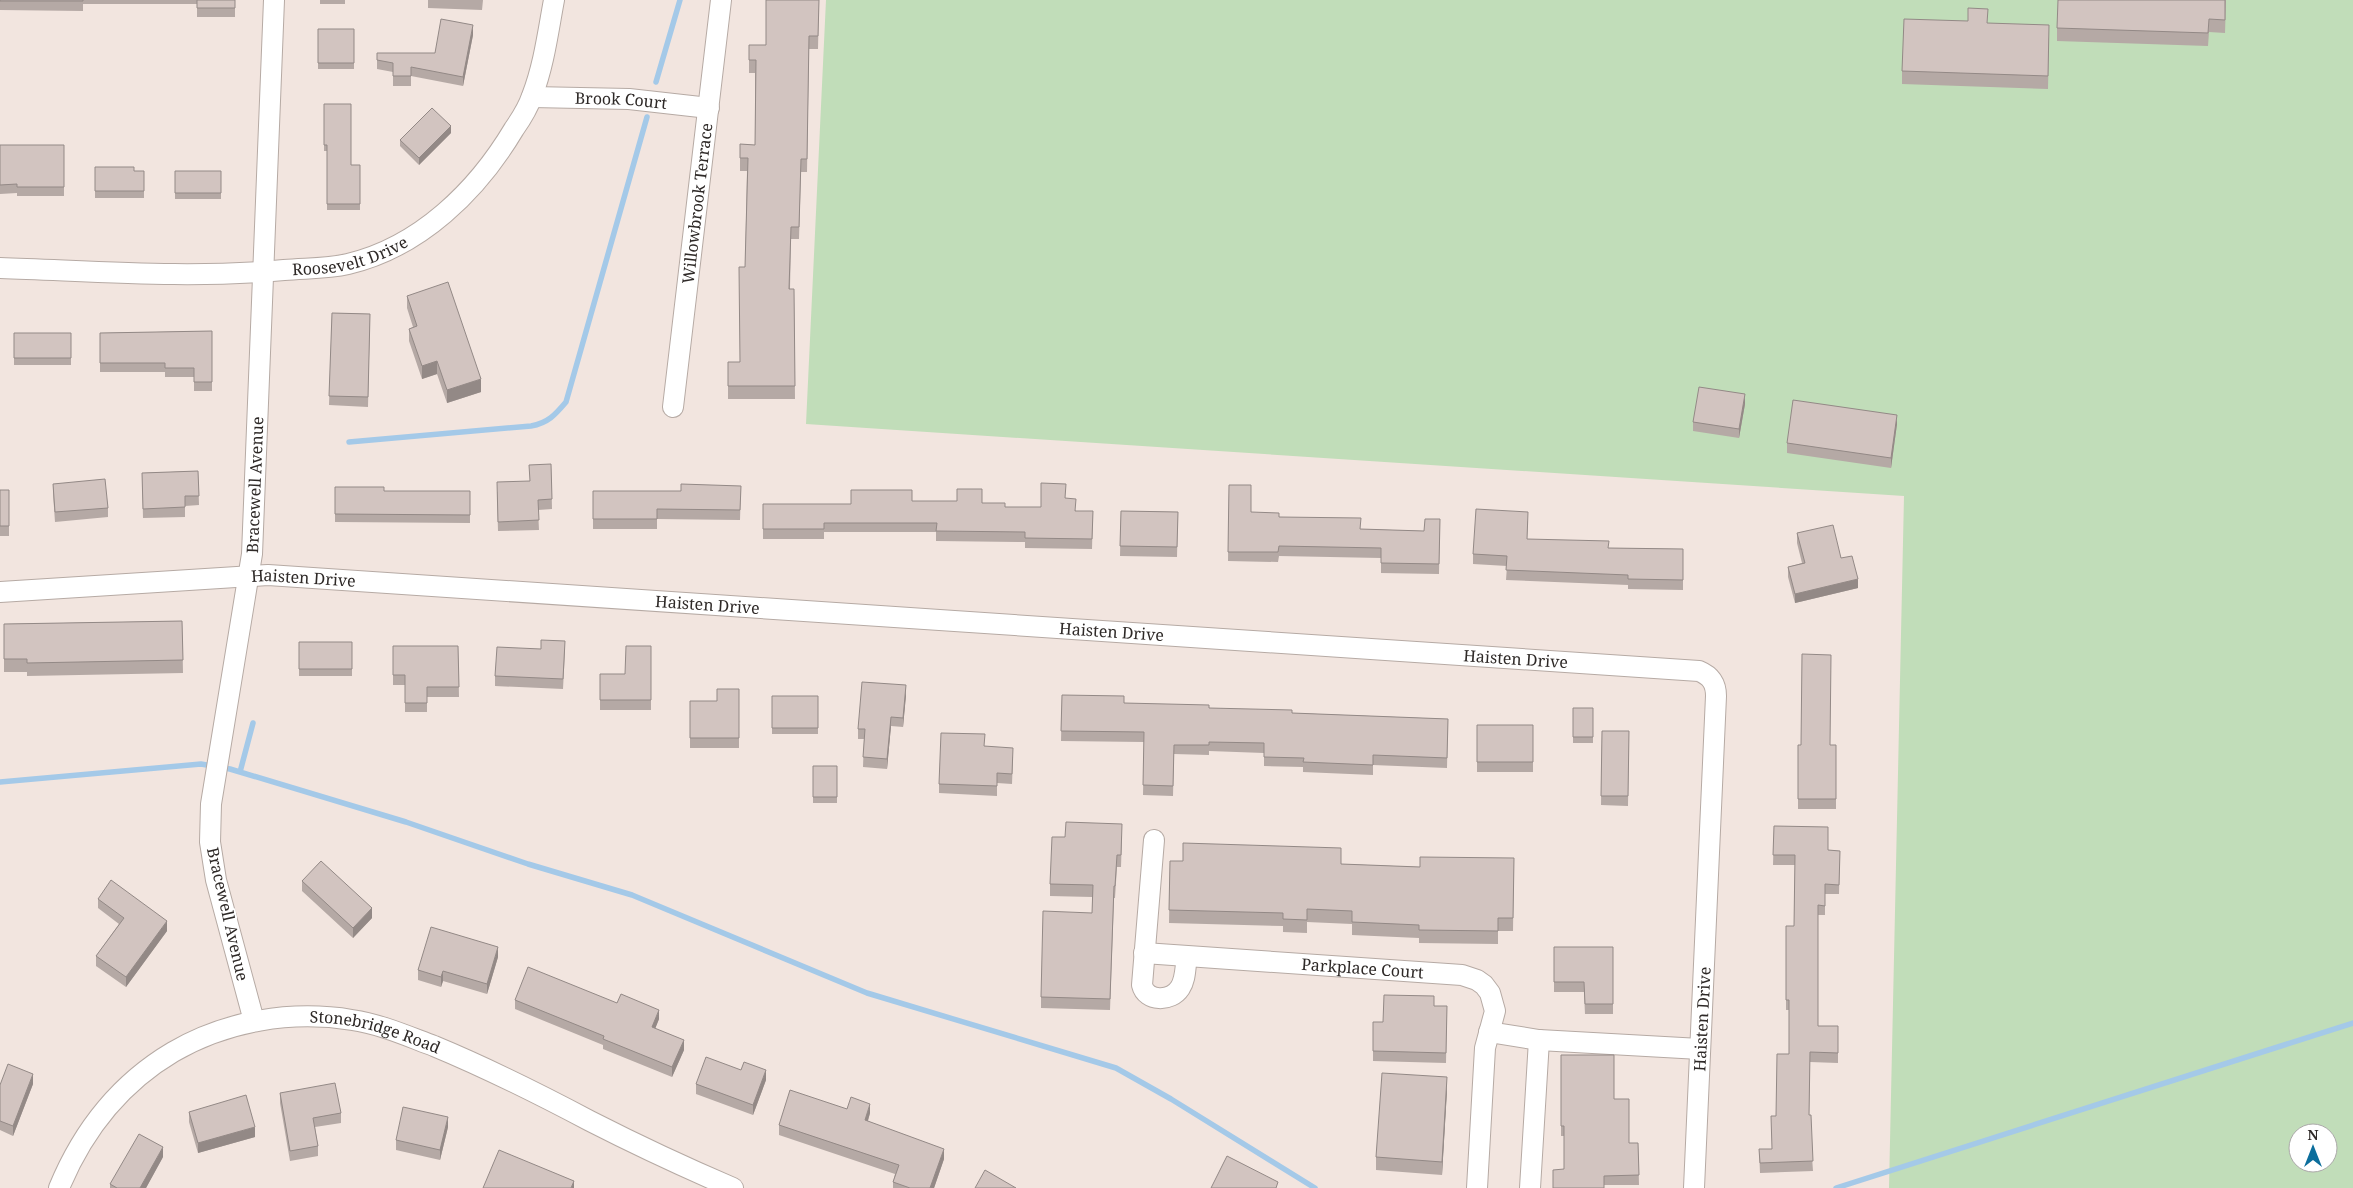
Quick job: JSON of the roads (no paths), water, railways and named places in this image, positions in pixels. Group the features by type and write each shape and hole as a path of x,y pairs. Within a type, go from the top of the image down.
{"street":[{"name":"Bracewell Avenue","path":"254,1021 212,860 210,825 219,751 249,576 274,0"},
{"name":"Roosevelt Drive","path":"0,268 246,274 326,268 350,263 397,244 442,217 487,171 505,144 532,97 543,57 554,0"},
{"name":"Willowbrook Terrace","path":"673,407 721,0"},
{"name":"Brook Court","path":"532,97 629,98 709,108"},
{"name":"Haisten Drive","path":"0,592 249,576 278,576 1699,671 1711,678 1716,690 1694,1188"},
{"path":"1154,840 1144,953 1143,992 1148,996 1164,998 1178,991 1184,977 1186,957"},
{"name":"Parkplace Court","path":"1144,953 1462,974 1477,980 1490,993 1495,1011 1485,1048 1477,1188"},
{"name":"Stonebridge Road","path":"59,1188 80,1144 116,1095 137,1076 158,1061 202,1038 254,1021 320,1016 352,1020 383,1027 473,1062 624,1138 733,1188"},
{"path":"1489,1032 1539,1040 1700,1049"},
{"path":"1530,1188 1539,1040"}],"waterway":[{"path":"656,82 680,0"},
{"path":"349,442 531,426 547,421 558,411 566,402 647,117"},
{"path":"240,772 253,723"},
{"path":"0,782 201,764 230,769 406,822 528,864 632,895 867,993 1116,1068 1171,1099 1315,1188"},
{"path":"1836,1188 2353,1023"}]}
